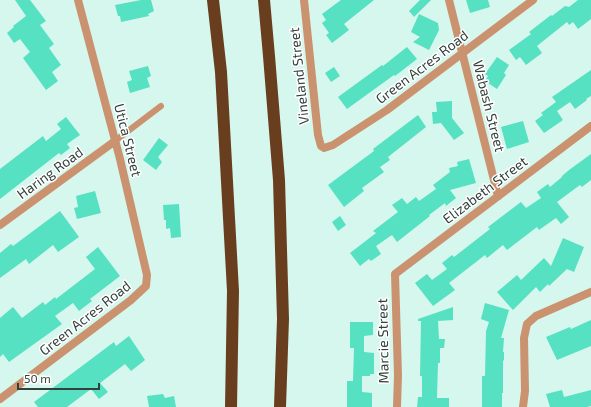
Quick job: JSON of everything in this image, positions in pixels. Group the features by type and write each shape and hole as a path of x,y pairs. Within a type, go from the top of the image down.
{"highway":[{"path":"213,0 221,72 232,291 231,407"},
{"path":"264,0 270,56 279,180 282,319 280,407"}],"street":[{"name":"Utica Street","path":"78,0 115,141 147,275 146,286"},
{"name":"Vineland Street","path":"304,0 318,135 321,146 324,148"},
{"name":"Wabash Street","path":"449,0 498,196"},
{"name":"Green Acres Road","path":"324,148 333,145 388,110 533,0"},
{"name":"Elizabeth Street","path":"395,275 591,126"},
{"name":"Haring Road","path":"0,225 115,141"},
{"name":"Marcie Street","path":"395,275 398,375 397,407"},
{"name":"Green Acres Road","path":"0,399 131,300 146,286"},
{"path":"523,407 524,338 527,324 536,316 591,292"}],"lane":[{"path":"115,141 162,106"}],"building":[{"path":"15,0 30,0 46,21 40,25 54,44 49,48 61,65 52,72 58,81 46,90 23,58 30,52 20,39 14,43 7,33 14,27 13,26 26,16"},
{"path":"141,0 151,0 154,11 148,14 149,16 121,22 115,5"},
{"path":"341,0 374,0 344,24 349,30 332,43 326,35 329,33 322,23 326,20 322,14"},
{"path":"420,0 431,0 414,17 409,11"},
{"path":"466,0 488,0 490,7 470,13"},
{"path":"578,0 591,0 591,19 578,29 573,22 569,25 567,22 537,46 542,53 526,65 520,57 516,60 509,50 531,34 529,32 551,15 552,16 565,6 569,7"},
{"path":"419,14 438,23 439,30 429,50 413,42 420,37 411,32"},
{"path":"407,47 417,59 347,109 338,97 382,65 383,66"},
{"path":"497,57 509,65 504,73 506,75 497,89 485,81 488,76 485,74"},
{"path":"148,66 151,76 147,78 150,87 130,93 127,82 132,80 129,71"},
{"path":"334,67 340,76 331,82 325,73"},
{"path":"591,70 591,96 575,109 570,102 557,111 563,120 544,133 535,121 543,115 541,113 556,102 552,97"},
{"path":"452,101 452,118 464,133 454,140 441,123 433,124 432,112 437,112 436,102"},
{"path":"418,115 426,127 388,157 390,160 380,167 384,172 362,188 364,191 344,207 328,185 374,151 373,149"},
{"path":"66,117 80,135 67,144 70,148 61,155 59,153 0,199 0,169 43,136 46,141 61,129 57,124"},
{"path":"523,121 529,142 507,149 501,127"},
{"path":"159,138 168,145 158,157 162,162 156,170 143,160"},
{"path":"591,154 591,180 582,187 580,185 557,202 569,217 561,224 556,218 539,230 537,227 507,250 503,245 487,258 485,255 449,283 455,290 433,306 415,283 427,274 432,280 447,269 442,263 452,255 454,257 490,229 488,227 521,202 526,208 541,198 537,192 548,184 550,187 569,170"},
{"path":"469,159 476,183 450,190 456,198 446,206 445,203 397,242 392,235 376,246 381,254 371,261 369,259 360,266 350,253 376,233 373,231 398,212 392,205 402,198 407,204 416,197 419,201 436,189 433,185 450,172 449,168 458,166 457,162"},
{"path":"95,191 101,213 77,219 74,208 78,207 76,196"},
{"path":"179,204 181,237 171,238 170,228 166,229 163,205"},
{"path":"60,211 79,237 58,252 53,245 29,264 26,259 0,278 0,253 11,244 13,246"},
{"path":"340,216 346,225 338,231 332,222"},
{"path":"563,238 584,247 574,272 567,269 549,286 548,284 540,292 536,287 513,310 497,292 517,275 521,280 544,258 551,266"},
{"path":"98,247 120,276 90,299 92,301 79,311 73,303 55,316 62,324 9,362 3,354 0,357 0,318 13,307 22,318 43,302 45,305 55,297 56,299 95,269 86,257"},
{"path":"485,303 509,310 501,338 504,338 502,407 482,407 482,376 485,376 486,331 489,322 481,319"},
{"path":"453,307 453,320 438,321 439,339 445,339 444,348 440,348 437,398 449,398 449,407 417,407 418,397 422,397 422,376 420,376 421,321 418,321 418,319"},
{"path":"591,320 591,346 557,360 546,337 570,327 571,329"},
{"path":"350,322 373,322 373,335 364,336 364,352 374,353 374,374 370,374 370,376 362,376 362,392 372,393 372,407 347,407 347,381 353,381 354,348 350,348"},
{"path":"129,336 145,360 131,371 125,364 100,383 108,392 99,399 91,389 67,407 38,407 34,402 114,342 116,346"},
{"path":"562,390 564,397 591,390 591,406 550,407 546,394"},
{"path":"163,394 165,398 174,396 176,407 149,407 147,396"}]}
